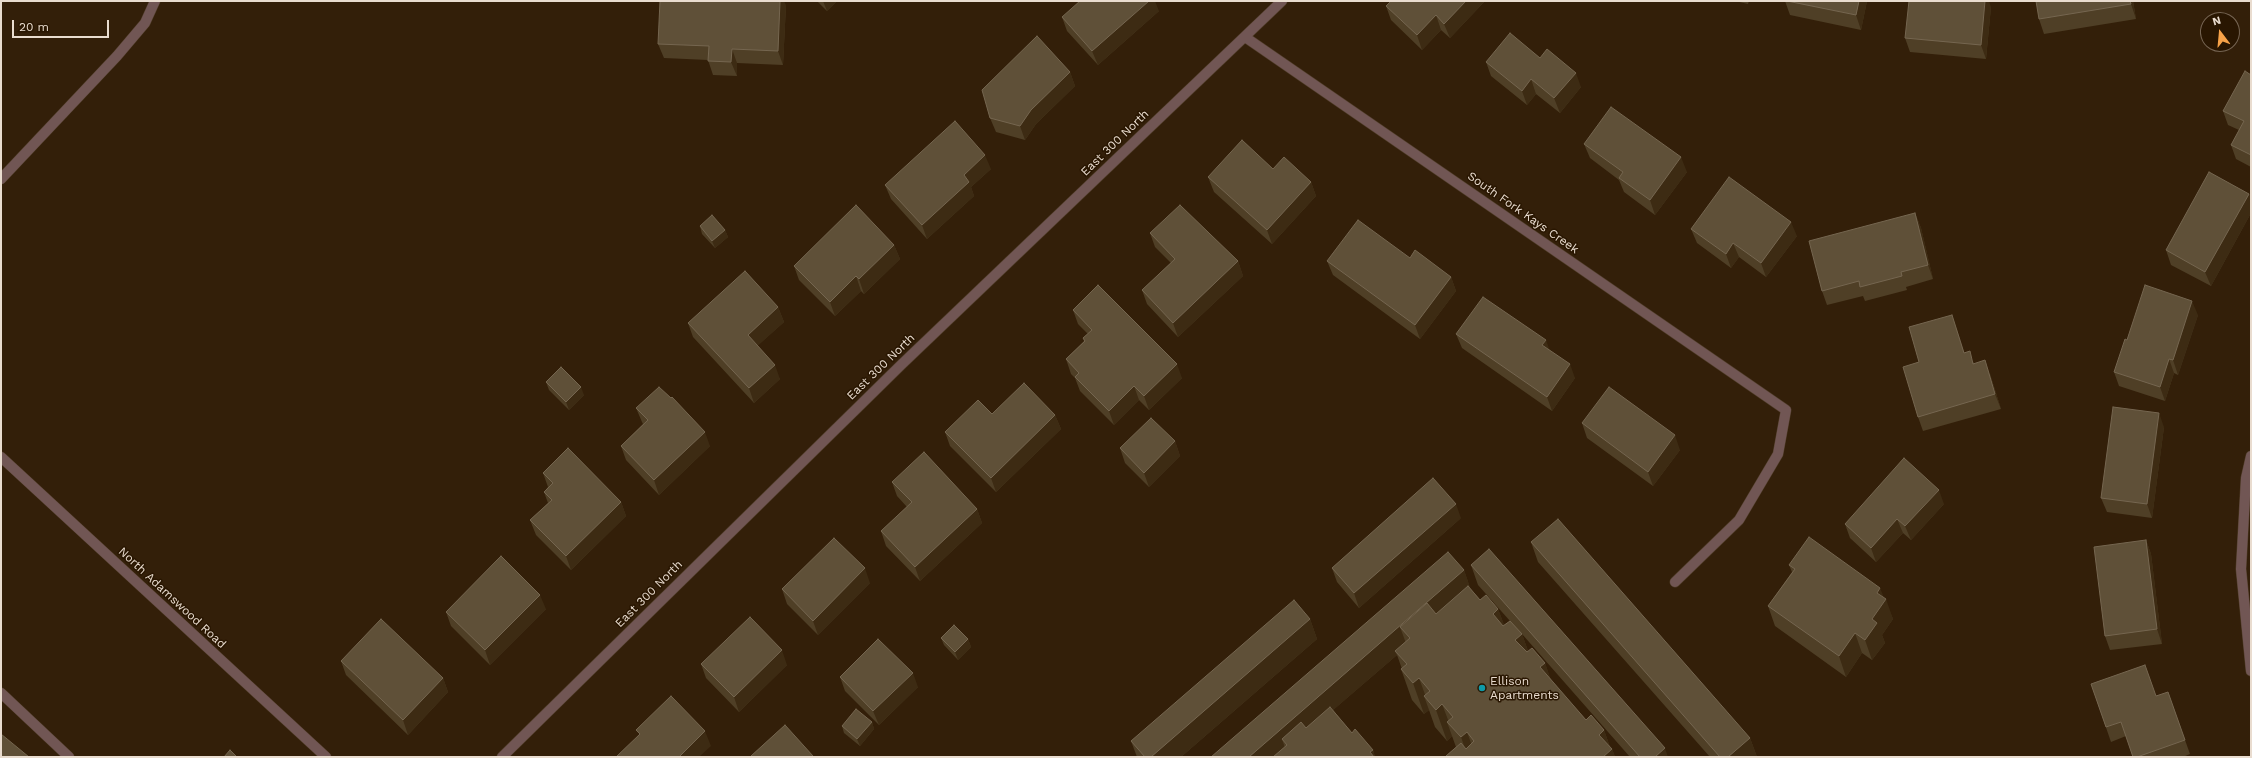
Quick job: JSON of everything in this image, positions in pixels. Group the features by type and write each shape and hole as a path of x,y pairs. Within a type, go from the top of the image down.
{"street":[{"path":"1,179 117,56 145,23 155,1"},
{"name":"East 300 North","path":"502,757 902,364 1282,1"},
{"name":"South Fork Kays Creek","path":"1245,37 1786,410 1778,454 1738,520 1675,582"},
{"path":"2251,456 2246,478 2241,570 2251,671"},
{"name":"North Adamswood Road","path":"1,457 326,757"},
{"path":"1,693 69,757"}],"building":[{"path":"660,1 780,1 778,51 732,49 731,62 708,61 709,46 658,44"},
{"path":"1080,1 1149,1 1092,51 1062,17"},
{"path":"1391,1 1466,1 1444,24 1436,15 1417,35 1386,6"},
{"path":"1787,1 1859,1 1856,15"},
{"path":"1909,1 1985,1 1981,45 1905,38"},
{"path":"2036,1 2130,1 2131,4 2039,19"},
{"path":"1510,33 1540,58 1547,49 1576,73 1554,98 1531,79 1522,91 1486,62"},
{"path":"1037,36 1070,72 1031,110 1020,126 990,118 982,90"},
{"path":"2245,71 2251,75 2251,155 2231,145 2244,121 2223,111"},
{"path":"1611,107 1681,157 1650,200 1619,178 1623,172 1584,144"},
{"path":"955,121 985,155 964,175 969,182 922,225 885,185"},
{"path":"1242,140 1273,169 1284,157 1311,182 1267,230 1208,177"},
{"path":"2209,172 2249,194 2205,272 2166,250"},
{"path":"1729,177 1791,222 1761,263 1733,243 1726,254 1691,229"},
{"path":"856,205 894,245 859,279 856,276 830,302 794,266"},
{"path":"1180,205 1238,261 1173,323 1142,290 1175,259 1150,233"},
{"path":"1915,213 1928,265 1901,272 1902,276 1860,287 1859,281 1822,291 1809,241"},
{"path":"712,215 725,230 712,241 700,226"},
{"path":"1358,220 1410,258 1415,250 1451,277 1415,325 1327,261"},
{"path":"745,271 778,307 748,335 775,365 749,388 688,323"},
{"path":"1098,285 1177,364 1144,396 1134,386 1109,411 1075,377 1079,373 1066,359 1085,341 1083,338 1092,330 1073,310"},
{"path":"2145,285 2192,301 2173,360 2169,359 2160,387 2114,372 2125,339 2127,340"},
{"path":"1483,297 1546,340 1542,345 1570,364 1547,397 1456,334"},
{"path":"1952,315 1964,353 1970,351 1973,364 1985,360 1995,394 1918,417 1903,367 1919,362 1909,327"},
{"path":"561,367 581,387 566,402 546,382"},
{"path":"1024,383 1055,415 991,478 945,432 978,400 992,414"},
{"path":"659,387 671,398 672,397 705,432 654,480 621,446 648,420 636,408"},
{"path":"1609,387 1675,435 1648,472 1582,423"},
{"path":"2113,407 2159,413 2147,504 2101,498"},
{"path":"1151,418 1175,441 1144,473 1120,448"},
{"path":"568,448 621,502 566,556 530,520 552,500 544,492 553,483 543,473"},
{"path":"924,452 977,509 915,567 881,531 912,502 892,482"},
{"path":"1904,458 1939,490 1905,526 1897,519 1871,548 1845,524"},
{"path":"1433,478 1456,504 1354,593 1332,568"},
{"path":"1558,519 1750,738 1728,757 1720,757 1531,542"},
{"path":"1809,537 1880,588 1877,593 1886,599 1872,619 1877,623 1865,640 1855,633 1839,656 1768,606 1795,569 1789,565"},
{"path":"834,538 865,568 813,621 782,589"},
{"path":"2146,540 2157,629 2105,636 2094,547"},
{"path":"1489,549 1665,748 1655,757 1640,757 1471,565"},
{"path":"1448,552 1464,570 1249,757 1211,757"},
{"path":"501,556 540,595 485,650 446,612"},
{"name":"Ellison Apartments","path":"1468,586 1480,600 1486,595 1498,609 1493,614 1503,626 1510,621 1522,634 1515,640 1527,652 1532,648 1545,663 1540,667 1586,720 1591,715 1604,730 1599,735 1612,749 1603,757 1446,757 1461,743 1466,749 1474,741 1467,732 1461,737 1447,722 1453,717 1442,704 1436,710 1424,696 1430,691 1419,678 1413,683 1401,669 1407,664 1395,651 1410,638 1400,627 1427,603 1436,614"},
{"path":"1294,600 1310,619 1151,757 1145,757 1131,741"},
{"path":"750,617 782,650 734,697 701,664"},
{"path":"381,619 443,678 403,720 341,661"},
{"path":"954,625 968,639 955,652 941,638"},
{"path":"878,639 913,673 873,711 840,677"},
{"path":"2145,665 2156,696 2168,692 2185,740 2137,757 2133,757 2121,722 2106,727 2091,684"},
{"path":"671,696 705,731 679,757 616,757 640,734 636,730"},
{"path":"1330,707 1352,733 1355,729 1373,750 1370,752 1374,757 1273,757 1287,745 1282,739 1301,722 1306,728"},
{"path":"856,709 872,722 857,739 842,726"},
{"path":"785,725 813,756 812,757 751,756"},
{"path":"1,734 29,757 1,757"},
{"path":"230,750 237,757 224,757"}],"place":[{"name":"Ellison Apartments","path":"1482,688"}]}
